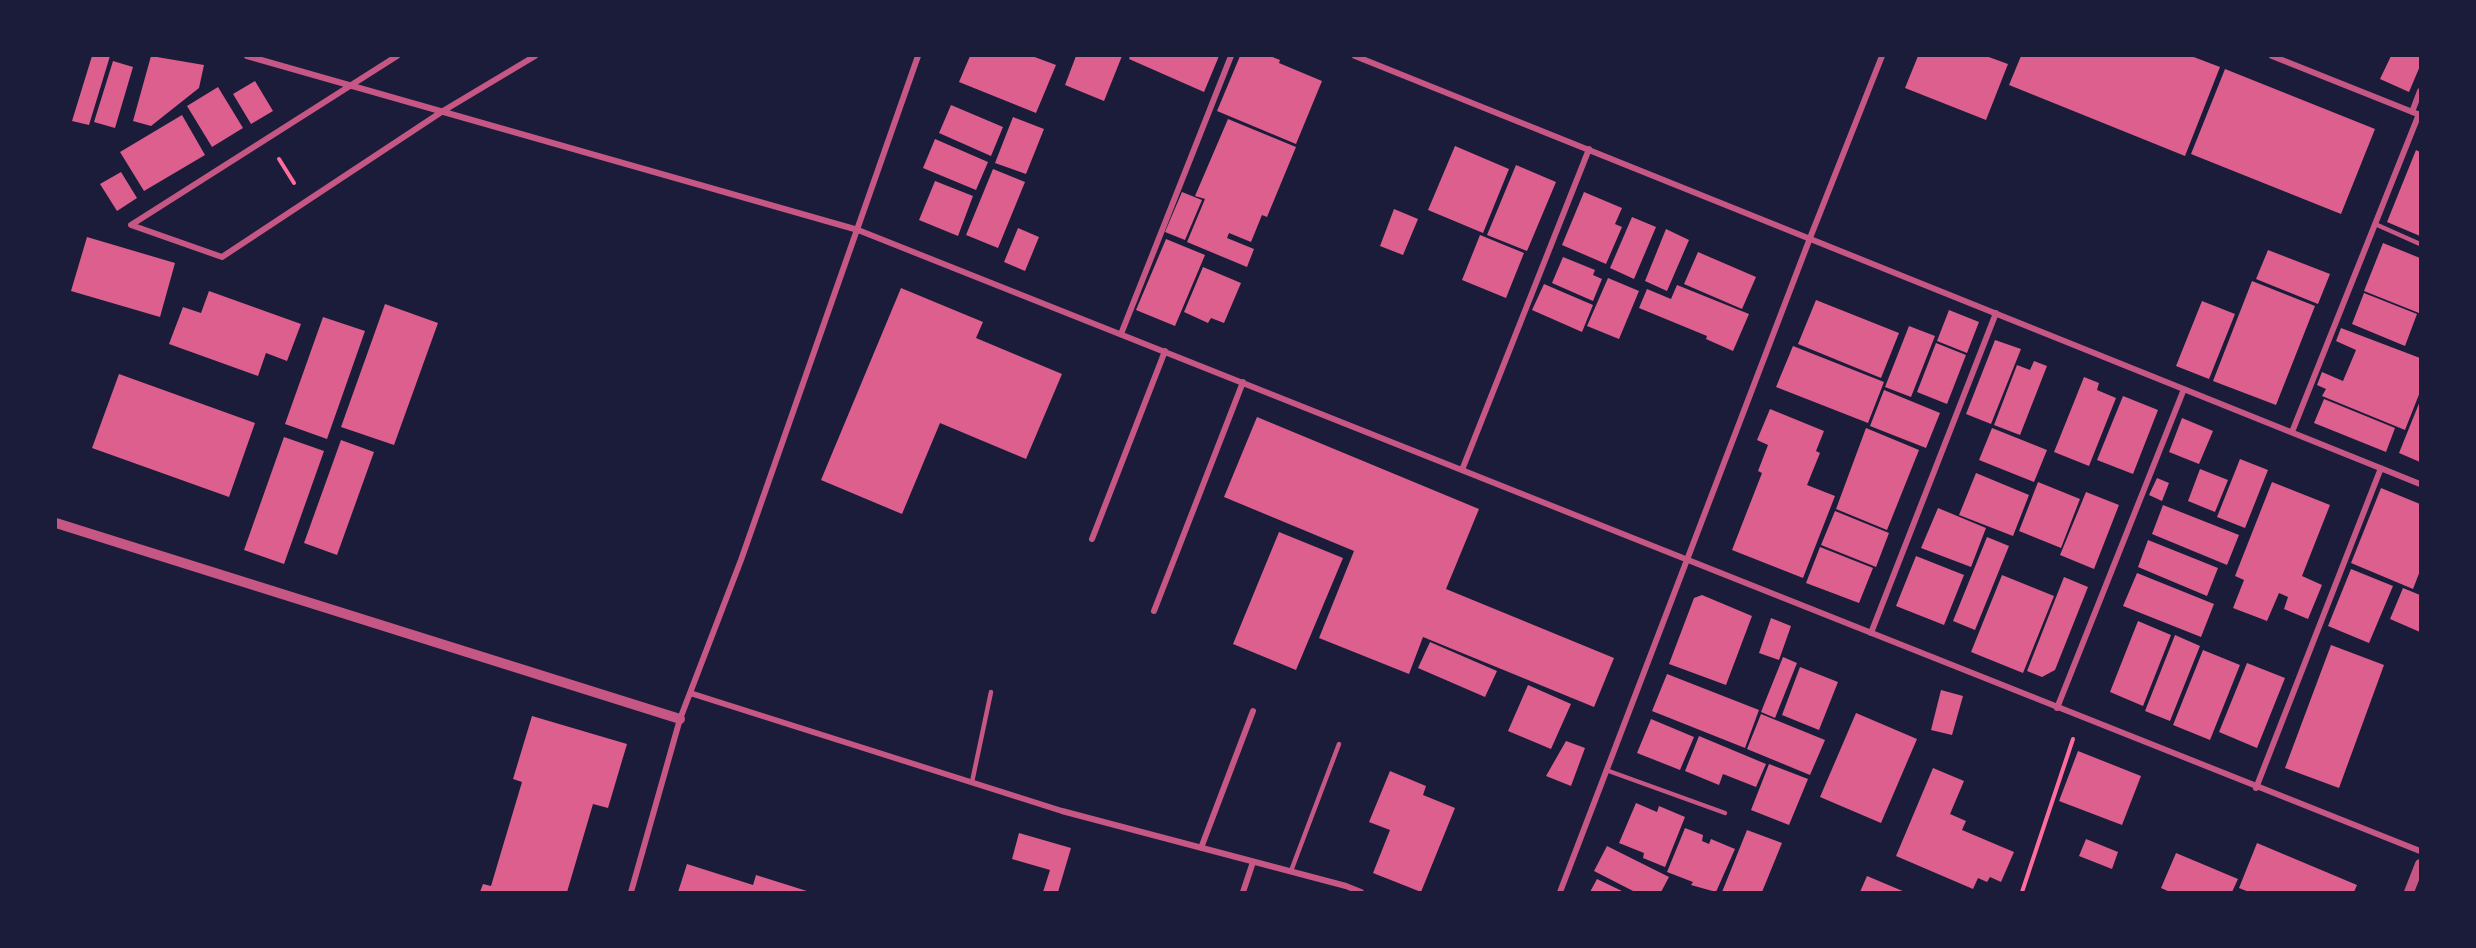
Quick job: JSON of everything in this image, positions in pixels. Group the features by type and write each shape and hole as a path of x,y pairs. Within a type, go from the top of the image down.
{"street":[{"path":"247,56 858,230 2421,852"},
{"path":"397,56 131,225 222,257 443,111 535,56"},
{"path":"631,892 680,719 741,560 918,56"},
{"path":"1121,334 1232,56"},
{"path":"1355,56 2421,484"},
{"path":"1560,892 1686,558 1882,56"},
{"path":"2272,56 2417,114"},
{"path":"2292,432 2417,114 2421,91"},
{"path":"1462,470 1588,149"},
{"path":"1871,633 1996,313"},
{"path":"1092,539 1165,351"},
{"path":"1154,610 1243,382"},
{"path":"2057,708 2184,389"},
{"path":"2256,788 2381,468"},
{"path":"56,523 680,719"},
{"path":"690,693 1062,811 1346,886 1361,892"},
{"path":"1201,848 1253,711"},
{"path":"1243,892 1253,862"},
{"path":"2409,892 2421,864"}],"lane":[{"path":"2375,224 2421,244"},
{"path":"972,782 991,692"},
{"path":"1291,872 1338,744"},
{"path":"1606,770 1725,813"}],"path":[{"path":"267,137 306,202"},
{"path":"2022,892 2080,717"}],"building":[{"path":"92,56 110,56 89,125 72,121"},
{"path":"151,56 204,65 199,88 151,126 133,121"},
{"path":"970,56 1032,56 1056,65 1036,113 959,82"},
{"path":"1076,56 1122,56 1104,101 1065,85"},
{"path":"1130,56 1219,56 1204,92 1129,59"},
{"path":"1240,56 1270,56 1280,60 1279,63 1322,81 1296,144 1217,111"},
{"path":"1918,56 1986,56 2008,64 1986,120 1905,88"},
{"path":"2021,56 2191,56 2220,67 2185,156 2009,85"},
{"path":"2391,56 2420,56 2420,66 2409,92 2380,79"},
{"path":"113,61 133,67 115,128 94,122"},
{"path":"2225,69 2375,129 2341,214 2191,154"},
{"path":"255,81 273,111 251,124 233,94"},
{"path":"218,87 243,128 212,147 187,106"},
{"path":"951,105 1003,127 991,156 939,133"},
{"path":"182,115 205,155 144,191 120,152"},
{"path":"1013,117 1044,129 1026,174 995,163"},
{"path":"1228,119 1296,147 1267,217 1262,215 1251,242 1229,233 1227,238 1254,249 1247,267 1187,242 1205,199 1195,196"},
{"path":"935,139 988,162 976,190 923,168"},
{"path":"1455,146 1509,169 1483,233 1428,210"},
{"path":"2416,150 2420,152 2420,236 2387,222"},
{"path":"1516,165 1556,182 1527,251 1487,235"},
{"path":"993,169 1025,182 998,248 966,235"},
{"path":"121,172 137,198 117,211 100,184"},
{"path":"935,181 973,196 958,236 919,220"},
{"path":"1182,192 1202,200 1185,240 1165,232"},
{"path":"1584,192 1622,208 1615,224 1622,227 1606,264 1562,245"},
{"path":"1394,209 1418,219 1403,255 1380,246"},
{"path":"1632,217 1656,227 1634,279 1610,268"},
{"path":"1018,228 1039,237 1025,271 1004,262"},
{"path":"1666,229 1689,240 1667,291 1645,281"},
{"path":"1480,235 1524,253 1506,298 1462,280"},
{"path":"87,237 175,263 160,317 71,291"},
{"path":"1166,239 1205,255 1175,326 1136,310"},
{"path":"2383,243 2420,258 2419,313 2364,291"},
{"path":"2268,250 2330,274 2318,304 2256,279"},
{"path":"1698,252 1756,277 1742,309 1684,284"},
{"path":"1563,257 1595,270 1593,275 1602,279 1593,301 1552,283"},
{"path":"1203,267 1241,283 1224,323 1211,318 1208,323 1184,312"},
{"path":"1608,278 1639,291 1619,339 1587,326"},
{"path":"2252,281 2315,306 2276,405 2213,381"},
{"path":"1544,284 1593,305 1582,332 1532,310"},
{"path":"1677,285 1749,314 1733,351 1706,339 1707,336 1639,308 1647,289 1671,299"},
{"path":"901,288 983,322 976,338 1062,374 1026,459 940,423 902,514 821,480"},
{"path":"209,291 301,324 287,361 266,353 258,376 169,344 183,307 201,313"},
{"path":"2364,293 2417,314 2405,346 2352,324"},
{"path":"1816,300 1899,333 1881,378 1798,344"},
{"path":"2202,301 2235,314 2209,379 2176,366"},
{"path":"385,304 438,323 394,445 341,427"},
{"path":"1949,310 1979,322 1967,353 1937,341"},
{"path":"323,317 365,331 327,439 285,424"},
{"path":"1909,326 1935,336 1911,397 1885,387"},
{"path":"2341,328 2420,358 2420,392 2405,430 2322,396 2326,389 2317,385 2322,372 2343,381 2356,350 2336,341"},
{"path":"1995,340 2021,349 1991,424 1966,414"},
{"path":"1936,343 1966,355 1947,404 1917,392"},
{"path":"1793,346 1884,382 1868,423 1776,387"},
{"path":"2034,361 2047,366 2020,435 1994,425 2017,365 2030,370"},
{"path":"119,374 255,423 229,497 92,448"},
{"path":"2084,377 2099,383 2097,390 2116,398 2089,466 2054,452"},
{"path":"1884,390 1940,413 1926,448 1870,426"},
{"path":"2123,396 2158,410 2133,474 2097,460"},
{"path":"2324,399 2395,428 2386,452 2314,423"},
{"path":"2420,401 2420,462 2399,453"},
{"path":"1770,409 1824,431 1816,451 1820,453 1807,485 1835,496 1803,578 1732,550 1762,473 1758,471 1768,445 1757,440"},
{"path":"1257,417 1479,509 1446,589 1614,658 1594,707 1423,637 1409,674 1319,638 1354,551 1224,497"},
{"path":"2182,418 2213,431 2199,464 2169,452"},
{"path":"1866,428 1919,450 1887,530 1836,509"},
{"path":"1992,428 2047,450 2034,482 1979,460"},
{"path":"284,437 324,451 284,564 244,550"},
{"path":"341,440 374,452 337,555 304,543"},
{"path":"2240,459 2268,470 2245,528 2217,517"},
{"path":"2200,469 2228,480 2215,512 2188,501"},
{"path":"1976,473 2029,495 2013,536 1959,515"},
{"path":"2157,478 2169,483 2162,501 2149,495"},
{"path":"2038,482 2080,499 2061,548 2019,531"},
{"path":"2272,482 2330,505 2302,576 2322,585 2308,619 2284,609 2288,597 2279,593 2267,621 2233,608 2244,580 2235,576"},
{"path":"2381,488 2420,504 2420,571 2413,589 2351,563"},
{"path":"2086,492 2119,505 2094,569 2060,555"},
{"path":"2163,505 2239,535 2227,565 2152,534"},
{"path":"1938,508 1986,528 1971,567 1921,548"},
{"path":"1835,511 1889,533 1876,567 1821,545"},
{"path":"1279,532 1343,558 1296,670 1233,644"},
{"path":"1987,537 2009,546 1975,630 1953,621"},
{"path":"2148,540 2218,568 2207,596 2138,567"},
{"path":"1820,547 1873,568 1859,603 1806,583"},
{"path":"1916,556 1964,575 1944,625 1896,606"},
{"path":"2351,569 2393,586 2369,643 2328,626"},
{"path":"2137,573 2214,604 2201,637 2123,606"},
{"path":"2002,575 2054,596 2023,673 1971,652"},
{"path":"2064,577 2088,587 2055,670 2042,677 2027,671"},
{"path":"2403,588 2420,595 2420,632 2390,619"},
{"path":"1702,595 1752,616 1726,685 1669,664 1694,598"},
{"path":"1771,618 1791,626 1779,660 1759,653"},
{"path":"2138,621 2171,635 2143,706 2110,692"},
{"path":"2175,635 2200,646 2170,721 2145,711"},
{"path":"1430,642 1497,671 1485,697 1418,668"},
{"path":"2331,645 2384,665 2339,788 2285,768"},
{"path":"2203,650 2240,665 2210,740 2173,725"},
{"path":"1783,657 1797,663 1775,718 1761,712"},
{"path":"2247,663 2285,678 2257,748 2219,732"},
{"path":"1800,667 1838,682 1819,730 1782,715"},
{"path":"1667,674 1759,710 1745,748 1652,711"},
{"path":"1528,685 1571,704 1551,749 1508,731"},
{"path":"1941,690 1963,696 1952,735 1931,730"},
{"path":"1856,713 1917,739 1881,823 1820,797"},
{"path":"1761,714 1825,740 1810,775 1747,749"},
{"path":"532,716 627,744 608,808 593,804 567,892 480,892 483,884 491,886 522,782 513,779"},
{"path":"1651,719 1694,737 1680,770 1637,753"},
{"path":"1699,736 1766,764 1756,787 1723,774 1719,785 1685,771"},
{"path":"1566,741 1585,748 1571,786 1546,776"},
{"path":"2078,751 2141,776 2122,825 2059,801"},
{"path":"1769,764 1808,779 1789,825 1751,810"},
{"path":"1933,768 1964,781 1950,814 1966,821 1962,830 2014,852 2001,882 1990,877 1987,882 1978,878 1973,889 1896,856"},
{"path":"1390,771 1426,786 1423,795 1455,808 1421,892 1373,873 1390,830 1369,822"},
{"path":"1636,803 1657,812 1659,806 1685,817 1665,867 1643,858 1644,853 1619,843"},
{"path":"1685,828 1703,835 1702,841 1709,844 1711,839 1735,849 1716,892 1691,885 1693,882 1667,872"},
{"path":"1747,830 1782,843 1762,892 1722,892"},
{"path":"1019,833 1071,848 1058,892 1043,892 1050,870 1012,859"},
{"path":"2086,839 2118,852 2112,869 2079,856"},
{"path":"2257,843 2357,885 2354,892 2249,892 2239,888"},
{"path":"1607,846 1669,877 1661,892 1635,892 1594,871"},
{"path":"2176,853 2238,879 2232,892 2170,892 2161,888"},
{"path":"687,864 753,885 756,875 810,892 678,892"},
{"path":"1867,876 1905,892 1860,892"},
{"path":"1597,879 1624,892 1590,892"}]}
